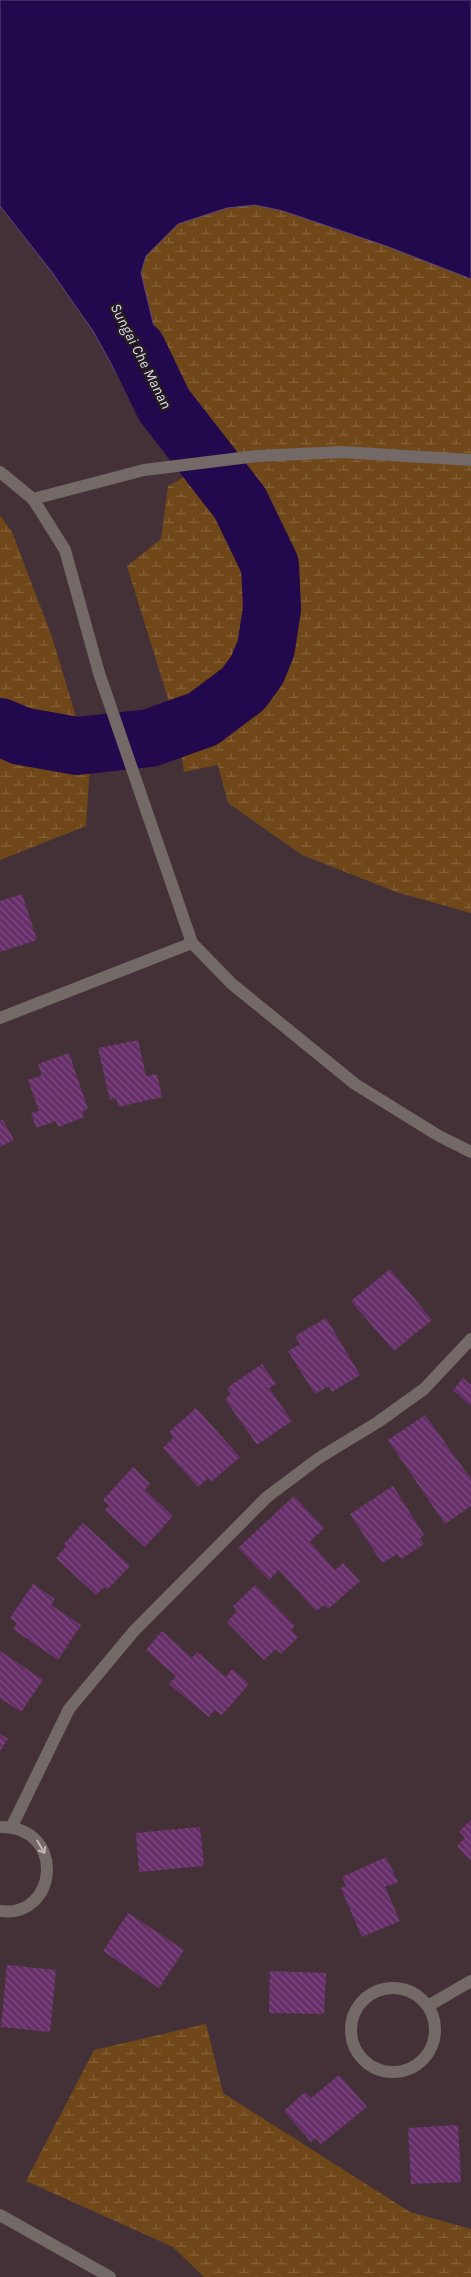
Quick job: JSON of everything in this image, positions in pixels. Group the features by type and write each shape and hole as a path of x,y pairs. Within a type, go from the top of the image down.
{"street":[{"path":"33,499 123,474 257,456 342,452 471,460"},
{"path":"0,472 33,499 66,550 99,673 192,943 232,984 355,1084 439,1136 471,1152"},
{"path":"0,1018 192,943"},
{"path":"0,1911 20,1909 32,1902 42,1892 47,1879 48,1865 44,1852 37,1840 26,1831 6,1826 69,1709 134,1631 267,1497 319,1458 378,1422 424,1389 471,1339"},
{"path":"428,2006 471,1981"},
{"path":"392,1987 406,1989 418,1996 428,2006 434,2018 436,2032 432,2046 425,2058 414,2066 401,2071 386,2072 373,2067 362,2059 354,2048 350,2034 351,2020 356,2007 372,1993 392,1987"},
{"path":"0,2215 110,2277"}],"green space":[{"path":"255,205 337,227 471,279 471,913 399,893 302,855 228,803 218,765 184,772 177,728 127,566 161,539 168,486 183,478 185,400 162,360 141,273 146,256 178,224 227,208"},
{"path":"0,515 12,532 52,637 90,764 86,826 0,860"},
{"path":"206,2024 223,2093 410,2212 471,2229 471,2277 204,2277 173,2247 26,2181 94,2050"}],"water":[{"path":"0,0 471,0 471,279 386,246 283,211 255,205 227,208 178,224 146,256 141,273 162,360 185,400 184,412 175,419 160,421 152,419 138,407 93,331 51,271 0,206"}],"building":[{"path":"22,894 37,940 0,952 0,901"},
{"path":"138,1040 146,1076 157,1074 162,1097 118,1107 116,1098 110,1100 98,1048"},
{"path":"69,1053 88,1109 82,1112 84,1117 58,1127 56,1121 36,1128 31,1113 39,1111 28,1080 42,1075 38,1064"},
{"path":"3,1120 14,1140 0,1147 0,1121"},
{"path":"390,1269 432,1320 394,1351 351,1301"},
{"path":"326,1318 360,1375 332,1392 329,1386 315,1394 288,1351 300,1344 295,1336"},
{"path":"262,1364 276,1384 269,1388 292,1421 257,1445 225,1399 231,1394 227,1388"},
{"path":"463,1378 471,1385 471,1406 453,1390"},
{"path":"196,1408 240,1457 211,1482 208,1478 198,1487 163,1448 174,1437 169,1432"},
{"path":"425,1415 471,1479 471,1506 445,1524 388,1440"},
{"path":"133,1467 150,1484 145,1490 173,1516 145,1547 105,1510 109,1505 103,1500"},
{"path":"393,1486 424,1535 420,1538 424,1544 401,1559 397,1554 382,1563 350,1514"},
{"path":"294,1496 324,1528 310,1542 335,1570 343,1563 360,1581 328,1609 324,1605 316,1611 279,1570 269,1580 238,1548"},
{"path":"83,1523 130,1566 107,1590 104,1587 96,1595 56,1558 66,1546 64,1544"},
{"path":"33,1584 55,1599 51,1605 81,1625 58,1660 13,1629 17,1623 10,1618"},
{"path":"255,1585 295,1626 291,1630 298,1637 281,1654 276,1649 264,1660 227,1622 237,1611 233,1606"},
{"path":"162,1631 192,1658 197,1652 226,1677 232,1669 249,1684 222,1715 214,1710 209,1717 169,1684 176,1676 146,1650"},
{"path":"0,1651 43,1680 21,1712 0,1698"},
{"path":"0,1734 8,1739 0,1751"},
{"path":"471,1820 471,1861 457,1846 465,1838 459,1831"},
{"path":"200,1827 204,1866 139,1872 136,1833"},
{"path":"386,1857 398,1882 385,1887 400,1921 362,1937 341,1888 346,1886 342,1877"},
{"path":"128,1913 184,1950 159,1988 103,1951"},
{"path":"7,1965 56,1970 50,2032 1,2027"},
{"path":"270,1971 326,1973 324,2014 269,2013"},
{"path":"339,2075 367,2107 321,2144 316,2138 311,2142 284,2111 305,2092 311,2098"},
{"path":"458,2125 461,2182 411,2184 408,2128"}],"waterway":[{"name":"Sungai Che Manan","path":"0,727 21,736 77,746 150,738 203,719 243,689 257,670 266,648 272,609 270,565 240,503 164,405 137,349"}]}
